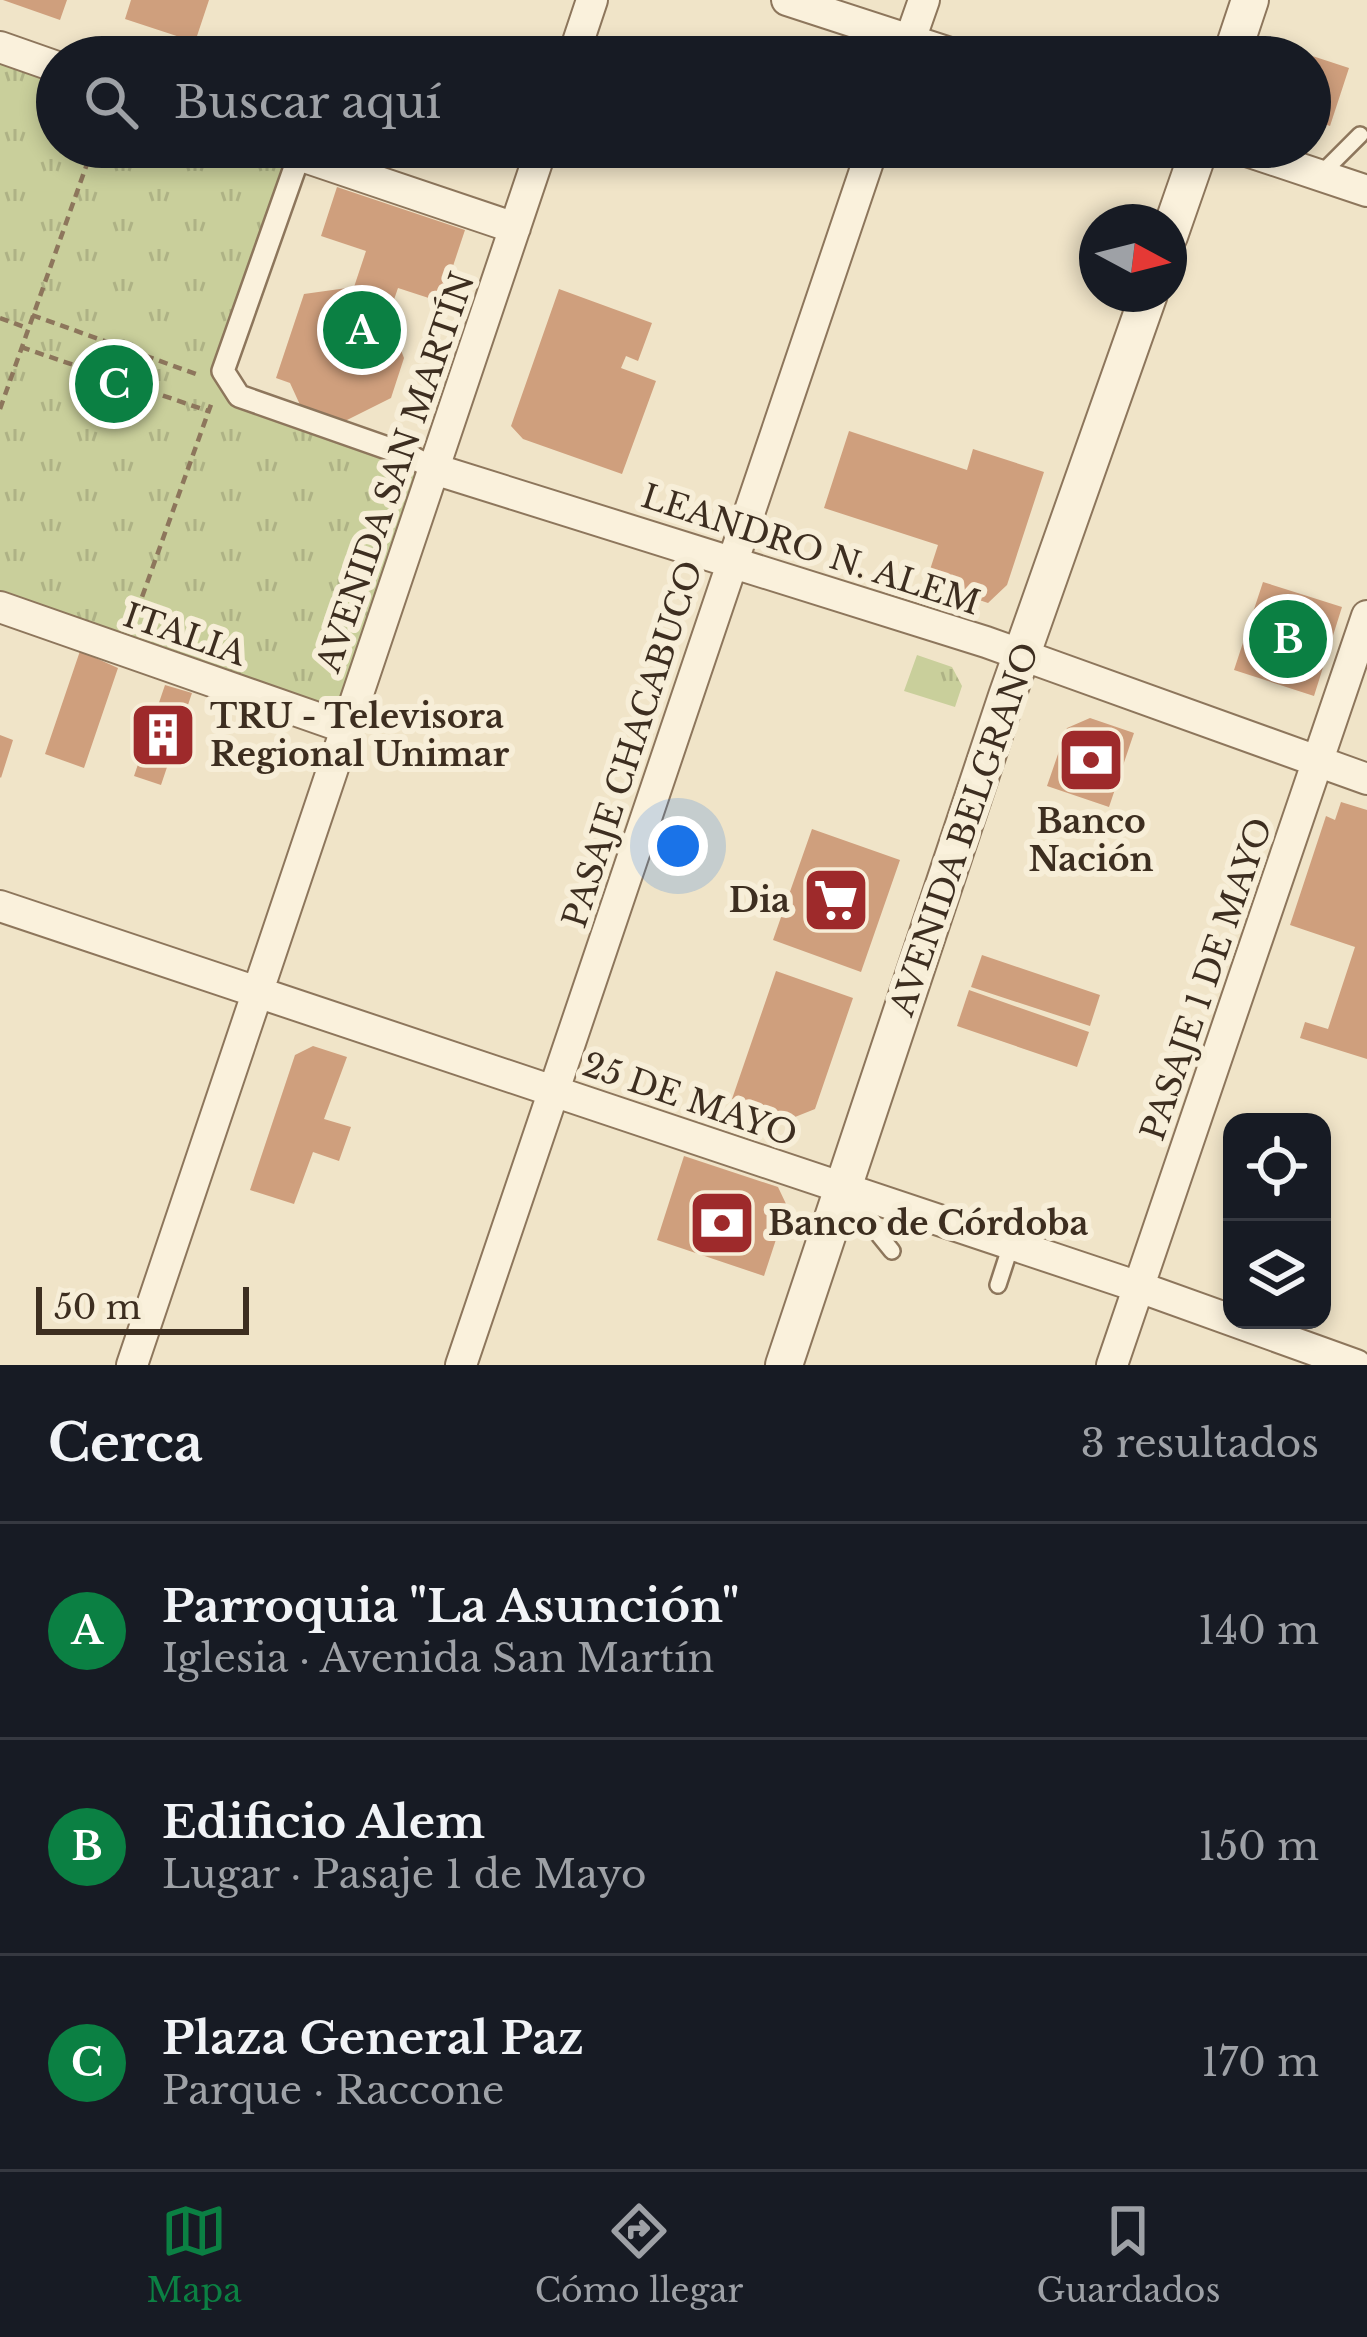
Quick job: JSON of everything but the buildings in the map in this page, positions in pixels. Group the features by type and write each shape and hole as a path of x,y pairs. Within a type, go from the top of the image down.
{"street":[{"path":"580,36 592,0"},
{"path":"787,0 875,36"},
{"path":"912,36 924,0"},
{"path":"1238,36 1250,0"},
{"path":"0,47 36,60"},
{"path":"282,168 221,376 239,396 410,456 434,470"},
{"path":"337,168 515,228"},
{"name":"AVENIDA SAN MARTÍN","path":"132,1365 535,168"},
{"name":"PASAJE CHACABUCO","path":"461,1365 866,168"},
{"path":"1180,204 1193,168"},
{"path":"1297,168 1367,191"},
{"name":"AVENIDA BELGRANO","path":"784,1365 1021,656 1142,312"},
{"name":"LEANDRO N. ALEM","path":"434,470 731,560 1021,656 1367,779"},
{"name":"ITALIA","path":"0,607 346,728"},
{"name":"PASAJE 1 DE MAYO","path":"1112,1365 1367,616"},
{"name":"25 DE MAYO","path":"0,906 1138,1287 1356,1365"}],"lane":[{"path":"1331,165 1360,135"},
{"path":"1320,176 1328,168"},
{"path":"842,1190 892,1251"},
{"path":"998,1286 1011,1245"}],"path":[{"path":"0,410 85,168"},
{"path":"32,315 221,376 123,650"},
{"path":"0,318 28,328"},
{"path":"21,346 209,411"}],"green space":[{"path":"0,59 36,71 36,168 292,168 221,371 236,397 425,463 349,727 0,604"},
{"path":"917,655 952,667 962,686 955,707 904,691"}],"place":[{"name":"Parroquia \"La Asunción\"","path":"362,330"},
{"name":"Plaza General Paz","path":"114,384"},
{"name":"Edificio Alem","path":"1288,639"},
{"name":"TRU - Televisora Regional Unimar","path":"163,735"},
{"name":"Banco Nación","path":"1091,760"},
{"name":"Dia","path":"836,900"},
{"name":"Banco de Córdoba","path":"722,1223"}]}
